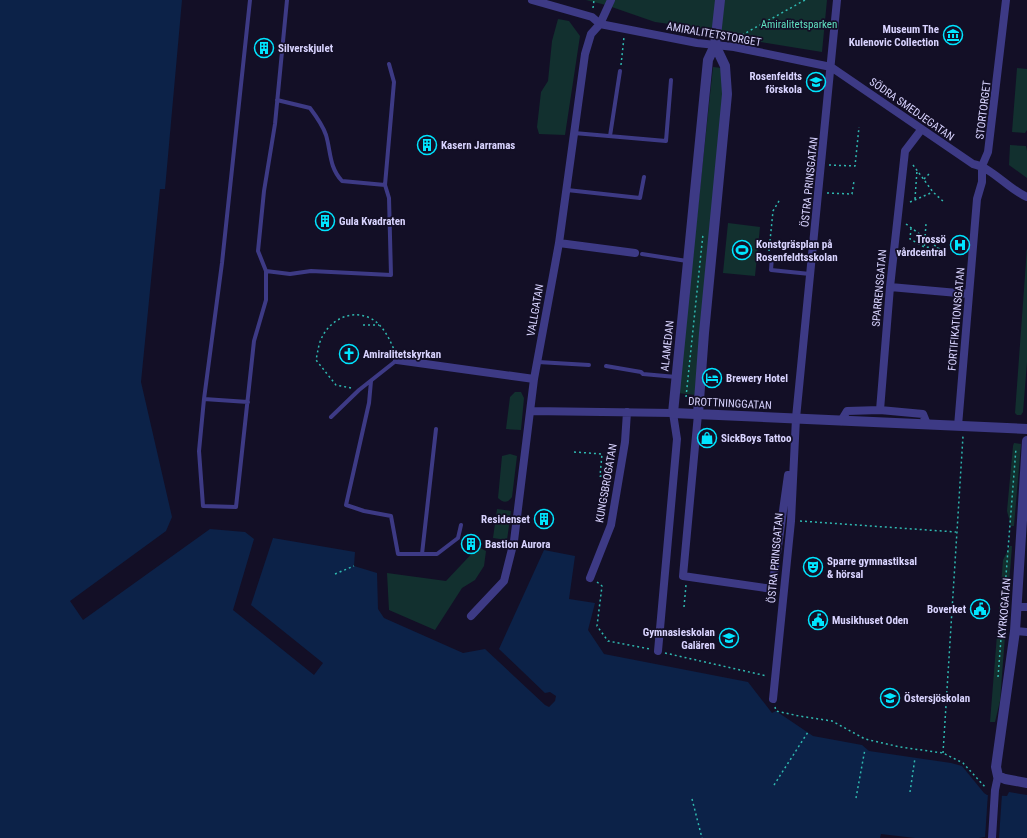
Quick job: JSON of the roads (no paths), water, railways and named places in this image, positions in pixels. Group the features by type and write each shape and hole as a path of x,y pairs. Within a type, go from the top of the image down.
{"street":[{"name":"AMIRALITETSTORGET","path":"532,0 592,17 600,24 697,43 734,47 831,67"},
{"name":"VALLGATAN","path":"471,616 504,581 514,541 534,379 559,243 585,54 591,34 600,24 611,0"},
{"name":"ALAMEDAN","path":"658,651 677,439 673,413 676,377 708,60 715,45 720,0"},
{"path":"831,67 837,0"},
{"name":"STORTORGET","path":"982,166 988,152 1006,0"},
{"path":"698,414 704,333 727,94 725,66 715,45"},
{"name":"SÖDRA SMEDJEGATAN","path":"831,67 914,123 921,130 973,164 982,166"},
{"name":"ÖSTRA PRINSGATAN","path":"698,414 683,576 772,588 796,418 831,67"},
{"name":"SPARRENSGATAN","path":"880,410 890,287 905,151 921,130"},
{"path":"982,166 1003,182 1027,197"},
{"name":"FORTIFIKATIONSGATAN","path":"961,426 969,294 977,199 982,182 982,166"},
{"path":"559,243 639,254"},
{"path":"890,287 969,294"},
{"path":"397,360 534,379"},
{"path":"841,421 847,411 880,410 923,414 927,424"},
{"name":"DROTTNINGGATAN","path":"531,411 673,413 1022,429"},
{"name":"KUNGSBROGATAN","path":"590,578 611,525 625,442 627,412"},
{"name":"ÖSTRA PRINSGATAN","path":"773,699 790,521 796,418"},
{"name":"KYRKOGATAN","path":"998,776 996,767 1015,631 1022,607 1027,441"},
{"path":"1015,631 1027,632"},
{"path":"992,838 992,791 998,776 1005,779 1027,783"}],"lane":[{"path":"250,0 222,263 204,399 199,450 204,506 236,507 254,341 266,300 266,271 258,251 264,190 277,100 287,0"},
{"path":"266,271 290,274 311,271 391,275 389,198 385,185 394,82 389,64"},
{"path":"610,136 620,71"},
{"path":"574,133 666,141 672,80"},
{"path":"277,100 310,108 326,134 332,166 335,174 342,181 385,185"},
{"path":"566,190 640,198 644,177"},
{"path":"639,254 688,261"},
{"path":"772,256 771,270 811,274"},
{"path":"331,417 359,390 397,360"},
{"path":"537,362 589,365"},
{"path":"606,366 641,372 643,374 676,377"},
{"path":"371,381 369,403 346,505 364,512 391,516 398,554 437,554 458,538 461,525"},
{"path":"204,399 248,402"},
{"path":"422,554 436,429"}],"water":[{"path":"0,0 182,0 165,189 160,189 141,382 172,517 166,531 70,601 83,620 210,529 245,532 254,539 233,610 314,675 323,663 251,605 273,538 355,552 354,566 377,573 378,609 384,618 463,653 485,649 545,705 549,707 555,701 556,696 550,692 545,693 499,649 544,550 575,556 569,599 595,603 588,630 604,654 748,682 772,713 776,711 813,736 862,745 869,751 951,763 962,766 987,795 1007,796 1009,792 1027,795 1027,838 915,838 881,834 880,838 0,838"}],"place":[{"name":"Museum The Kulenovic Collection","path":"953,35"},
{"name":"Silverskjulet","path":"264,48"},
{"name":"Rosenfeldts förskola","path":"816,82"},
{"name":"Kasern Jarramas","path":"427,145"},
{"name":"Gula Kvadraten","path":"325,221"},
{"name":"Trossö vårdcentral","path":"960,245"},
{"name":"Konstgräsplan på Rosenfeldtsskolan","path":"742,250"},
{"name":"Amiralitetskyrkan","path":"349,354"},
{"name":"Brewery Hotel","path":"712,378"},
{"name":"SickBoys Tattoo","path":"707,438"},
{"name":"Residenset","path":"544,519"},
{"name":"Bastion Aurora","path":"471,544"},
{"name":"Sparre gymnastiksal & hörsal","path":"813,567"},
{"name":"Boverket","path":"980,609"},
{"name":"Musikhuset Oden","path":"818,620"},
{"name":"Gymnasieskolan Galären","path":"729,638"},
{"name":"Östersjöskolan","path":"890,698"}],"park label":[{"name":"Amiralitetsparken","path":"799,24"}]}
